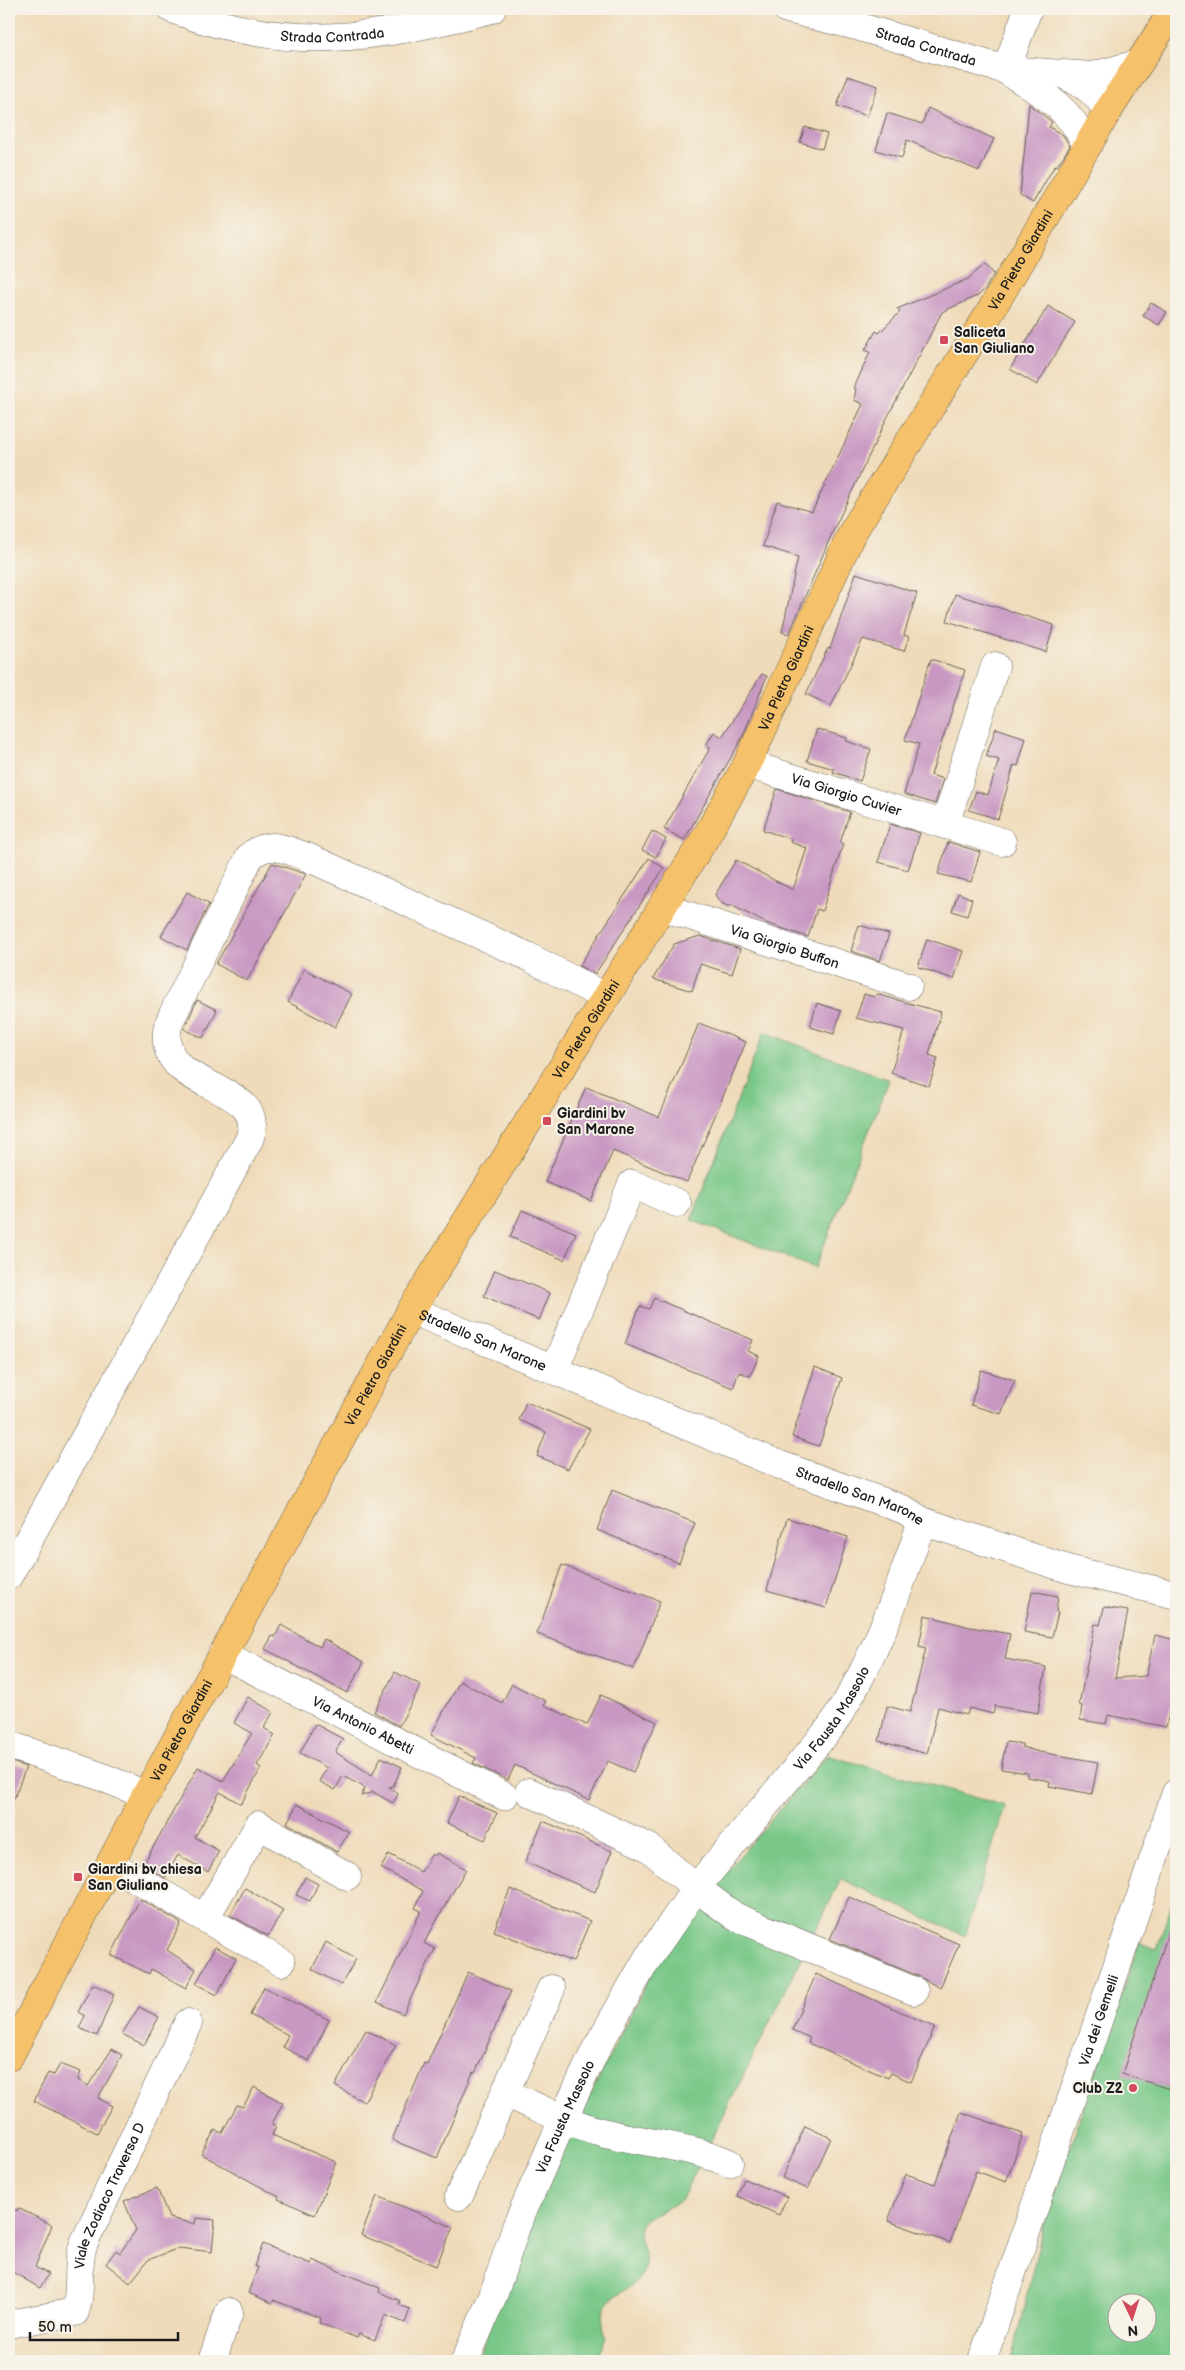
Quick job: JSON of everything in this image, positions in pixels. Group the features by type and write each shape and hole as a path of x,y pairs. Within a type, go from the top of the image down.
{"main road":[{"name":"Via Pietro Giardini","path":"9,2057 146,1794 411,1310 707,835 747,764 852,532 990,312 1087,145 1137,64 1174,9"}],"street":[{"name":"Strada Contrada","path":"172,9 232,29 284,36 319,38 362,36 406,30 492,9"},
{"name":"Strada Contrada","path":"787,9 860,27 1006,70 1066,76 1092,76 1137,64"},
{"path":"1006,70 1028,9"},
{"name":"Strada Contrada","path":"1006,70 1054,100 1079,129 1087,145"},
{"name":"Strada Contrada","path":"1066,76 1086,85 1098,96 1108,111"},
{"name":"Strada Contrada","path":"1054,100 1108,111"},
{"path":"945,825 995,666"},
{"name":"Via Giorgio Cuvier","path":"747,764 1002,842"},
{"path":"9,1575 244,1148 253,1128 252,1118 242,1103 174,1064 168,1050 167,1032 173,1014 250,856 258,849 268,846 307,857 527,956 605,997"},
{"name":"Via Giorgio Buffon","path":"662,907 908,986"},
{"name":"Stradello San Marone","path":"554,1370 632,1184 677,1203"},
{"name":"Stradello San Marone","path":"411,1310 780,1465 905,1510 922,1521 1068,1569 1176,1595"},
{"name":"Via Fausta Massolo","path":"465,2361 494,2293 516,2227 596,2049 641,1969 696,1888 830,1728 848,1702 896,1598 922,1521"},
{"name":"Via Antonio Abetti","path":"222,1654 516,1794 641,1843 664,1859 696,1888"},
{"path":"9,1745 146,1794"},
{"name":"Via dei Gemelli","path":"982,2361 1176,1793"},
{"path":"205,1918 259,1825 347,1876"},
{"path":"110,1864 281,1962"},
{"path":"696,1888 736,1917 914,1991"},
{"path":"460,2196 552,1989"},
{"name":"Viale Zodiaco Traversa D","path":"9,2324 75,2312 78,2304 78,2271 82,2248 188,2023"},
{"path":"505,2093 563,2119 598,2131 707,2154 729,2163"},
{"path":"212,2361 229,2312"}],"green space":[{"path":"764,1032 889,1080 815,1268 691,1220"},
{"path":"827,1755 1005,1806 965,1936 841,1879 681,2201 651,2216 640,2227 640,2240 645,2260 643,2273 628,2288 607,2304 603,2323 606,2337 595,2361 477,2361 540,2195 669,1938"},
{"name":"Club Z2","path":"1176,1890 1176,2361 1011,2361 1043,2227 1139,1943 1157,1949"}],"building":[{"path":"848,76 878,86 867,116 837,106"},
{"path":"1029,104 1052,122 1049,127 1063,135 1070,146 1057,166 1055,165 1033,203 1020,195"},
{"path":"928,108 994,139 979,171 907,140 902,158 876,150 887,113 922,124"},
{"path":"805,127 827,134 822,149 800,142"},
{"path":"985,264 994,274 985,289 979,295 942,312 886,420 833,531 789,634 782,632 798,557 763,546 777,501 812,512 863,404 854,400 856,389 854,388 870,352 865,350 876,331 879,333 900,312 897,309 968,279"},
{"path":"1151,303 1167,312 1159,325 1143,316"},
{"path":"1048,306 1075,322 1037,385 1010,369"},
{"path":"856,573 917,593 904,635 909,637 904,651 863,639 831,706 806,694 828,648 830,649"},
{"path":"955,594 1054,625 1046,652 947,621"},
{"path":"931,659 965,670 931,775 943,779 935,804 904,794 919,744 905,740"},
{"path":"762,674 767,676 742,738 684,840 664,829 710,748 706,745 714,732 722,737"},
{"path":"996,728 1026,738 1018,766 1014,765 998,819 969,810 976,791 988,795 999,760 986,756"},
{"path":"817,729 847,738 846,741 871,749 860,781 833,772 834,769 807,761"},
{"path":"777,789 850,812 840,843 843,844 822,911 817,909 808,937 766,923 731,905 729,907 720,902 715,895 736,860 793,890 807,848 790,842 791,839 763,830"},
{"path":"890,824 920,833 908,870 878,862"},
{"path":"652,831 666,839 656,857 642,850"},
{"path":"948,842 980,852 971,882 938,874"},
{"path":"649,858 664,868 595,974 579,966"},
{"path":"272,863 306,874 247,981 216,964"},
{"path":"187,892 209,904 187,950 161,936"},
{"path":"958,893 972,899 967,916 952,911"},
{"path":"859,925 889,934 880,961 851,951"},
{"path":"700,936 740,949 732,974 700,964 692,991 653,979 674,944"},
{"path":"927,939 963,951 954,979 918,967"},
{"path":"304,969 352,994 335,1027 288,1002"},
{"path":"864,994 875,997 876,994 941,1012 929,1055 938,1058 929,1086 891,1073 904,1030 856,1018"},
{"path":"197,1000 217,1010 203,1038 184,1029"},
{"path":"817,1003 841,1011 834,1034 810,1027"},
{"path":"699,1023 746,1042 687,1182 613,1151 591,1201 545,1182 586,1087 659,1117"},
{"path":"522,1210 576,1233 564,1260 510,1237"},
{"path":"495,1270 550,1293 539,1320 484,1296"},
{"path":"654,1298 753,1340 748,1351 759,1356 750,1376 739,1372 733,1388 625,1344 640,1306 649,1309"},
{"path":"815,1367 842,1378 819,1446 792,1437"},
{"path":"981,1370 1015,1380 1001,1414 971,1405"},
{"path":"526,1402 590,1429 568,1469 537,1456 546,1432 519,1420"},
{"path":"612,1490 695,1523 679,1563 597,1530"},
{"path":"787,1518 848,1537 826,1608 767,1590"},
{"path":"562,1565 660,1601 634,1669 537,1634"},
{"path":"1032,1591 1058,1596 1056,1612 1058,1612 1052,1637 1024,1632"},
{"path":"1104,1607 1128,1611 1115,1678 1146,1676 1155,1635 1176,1640 1176,1693 1174,1693 1166,1727 1108,1715 1106,1724 1080,1720 1082,1706 1079,1705 1095,1624 1100,1625"},
{"path":"925,1615 970,1627 1010,1634 1005,1659 1046,1667 1038,1713 995,1706 993,1714 969,1708 967,1715 938,1707 927,1754 879,1741 887,1706 910,1712 926,1648 919,1646"},
{"path":"281,1625 320,1647 324,1639 364,1662 347,1693 265,1649 272,1636 275,1637"},
{"path":"395,1672 421,1685 399,1726 374,1712"},
{"path":"460,1681 502,1703 512,1684 546,1701 544,1705 587,1725 601,1695 657,1722 633,1772 608,1761 589,1800 515,1765 508,1780 473,1763 476,1758 431,1735"},
{"path":"248,1697 273,1712 264,1728 275,1735 257,1765 261,1768 241,1804 220,1792 195,1837 219,1851 208,1872 178,1855 165,1878 143,1865 198,1767 223,1781 252,1733 234,1723"},
{"path":"315,1724 343,1739 335,1752 372,1775 381,1757 402,1767 393,1786 389,1787 398,1794 393,1803 373,1792 361,1796 365,1788 343,1776 335,1790 319,1781 327,1768 300,1753"},
{"path":"1006,1742 1022,1744 1022,1747 1039,1752 1098,1762 1092,1794 1049,1786 1050,1781 1027,1777 1027,1773 1001,1769"},
{"path":"9,1761 26,1767 10,1809 9,1809"},
{"path":"459,1796 497,1813 485,1840 447,1823"},
{"path":"297,1804 349,1832 337,1852 287,1823"},
{"path":"543,1821 612,1851 595,1892 525,1862"},
{"path":"437,1853 466,1869 424,1943 435,1949 403,2014 377,2002 421,1911 415,1908 423,1891 381,1868 389,1854 421,1872 432,1854 435,1856"},
{"path":"305,1877 318,1884 310,1901 296,1895"},
{"path":"245,1888 283,1910 268,1936 230,1915"},
{"path":"510,1889 590,1921 573,1962 494,1931"},
{"path":"849,1897 959,1944 940,1988 920,1977 830,1939"},
{"path":"140,1899 181,1923 167,1950 196,1969 186,1988 151,1969 149,1974 111,1955"},
{"path":"1173,1918 1176,1919 1176,2091 1122,2074"},
{"path":"326,1942 356,1959 341,1985 312,1969"},
{"path":"215,1947 236,1958 217,1995 196,1984"},
{"path":"468,1972 511,1991 475,2073 473,2072 437,2158 392,2140 424,2063 427,2064"},
{"path":"816,1974 935,2027 911,2082 891,2073 888,2078 858,2065 808,2043 810,2038 792,2030"},
{"path":"93,1984 114,1994 97,2036 79,2028 85,2016 78,2012"},
{"path":"264,1987 329,2020 309,2061 283,2047 288,2035 250,2015"},
{"path":"139,2007 159,2017 144,2045 122,2034"},
{"path":"366,2030 396,2045 364,2102 335,2086"},
{"path":"112,2049 122,2055 98,2098 112,2106 97,2133 34,2101 48,2073 54,2075 60,2064 81,2072 78,2080 88,2086"},
{"path":"254,2087 283,2103 272,2124 276,2126 272,2135 336,2162 315,2215 278,2199 279,2197 201,2154 215,2130 222,2133 237,2105 243,2107"},
{"path":"961,2112 1023,2134 1006,2182 976,2171 950,2243 888,2221 906,2174 935,2184"},
{"path":"805,2126 831,2138 808,2189 782,2178"},
{"path":"744,2179 787,2197 779,2215 737,2196"},
{"path":"157,2188 169,2218 195,2224 196,2218 215,2220 212,2252 179,2248 148,2260 130,2283 106,2264 116,2250 120,2253 136,2230 124,2201"},
{"path":"377,2196 453,2227 436,2266 361,2235"},
{"path":"9,2207 17,2211 18,2208 52,2225 35,2267 48,2274 40,2288 9,2270"},
{"path":"263,2244 311,2264 312,2260 380,2288 379,2292 400,2301 399,2305 410,2309 405,2323 385,2315 375,2340 359,2334 357,2338 319,2323 321,2318 273,2300 272,2303 248,2293 258,2267 254,2266"}],"place":[{"name":"Saliceta San Giuliano","path":"944,340"},
{"name":"Giardini bv San Marone","path":"547,1121"},
{"name":"Giardini bv chiesa San Giuliano","path":"78,1877"},
{"name":"Club Z2","path":"1133,2088"}]}
